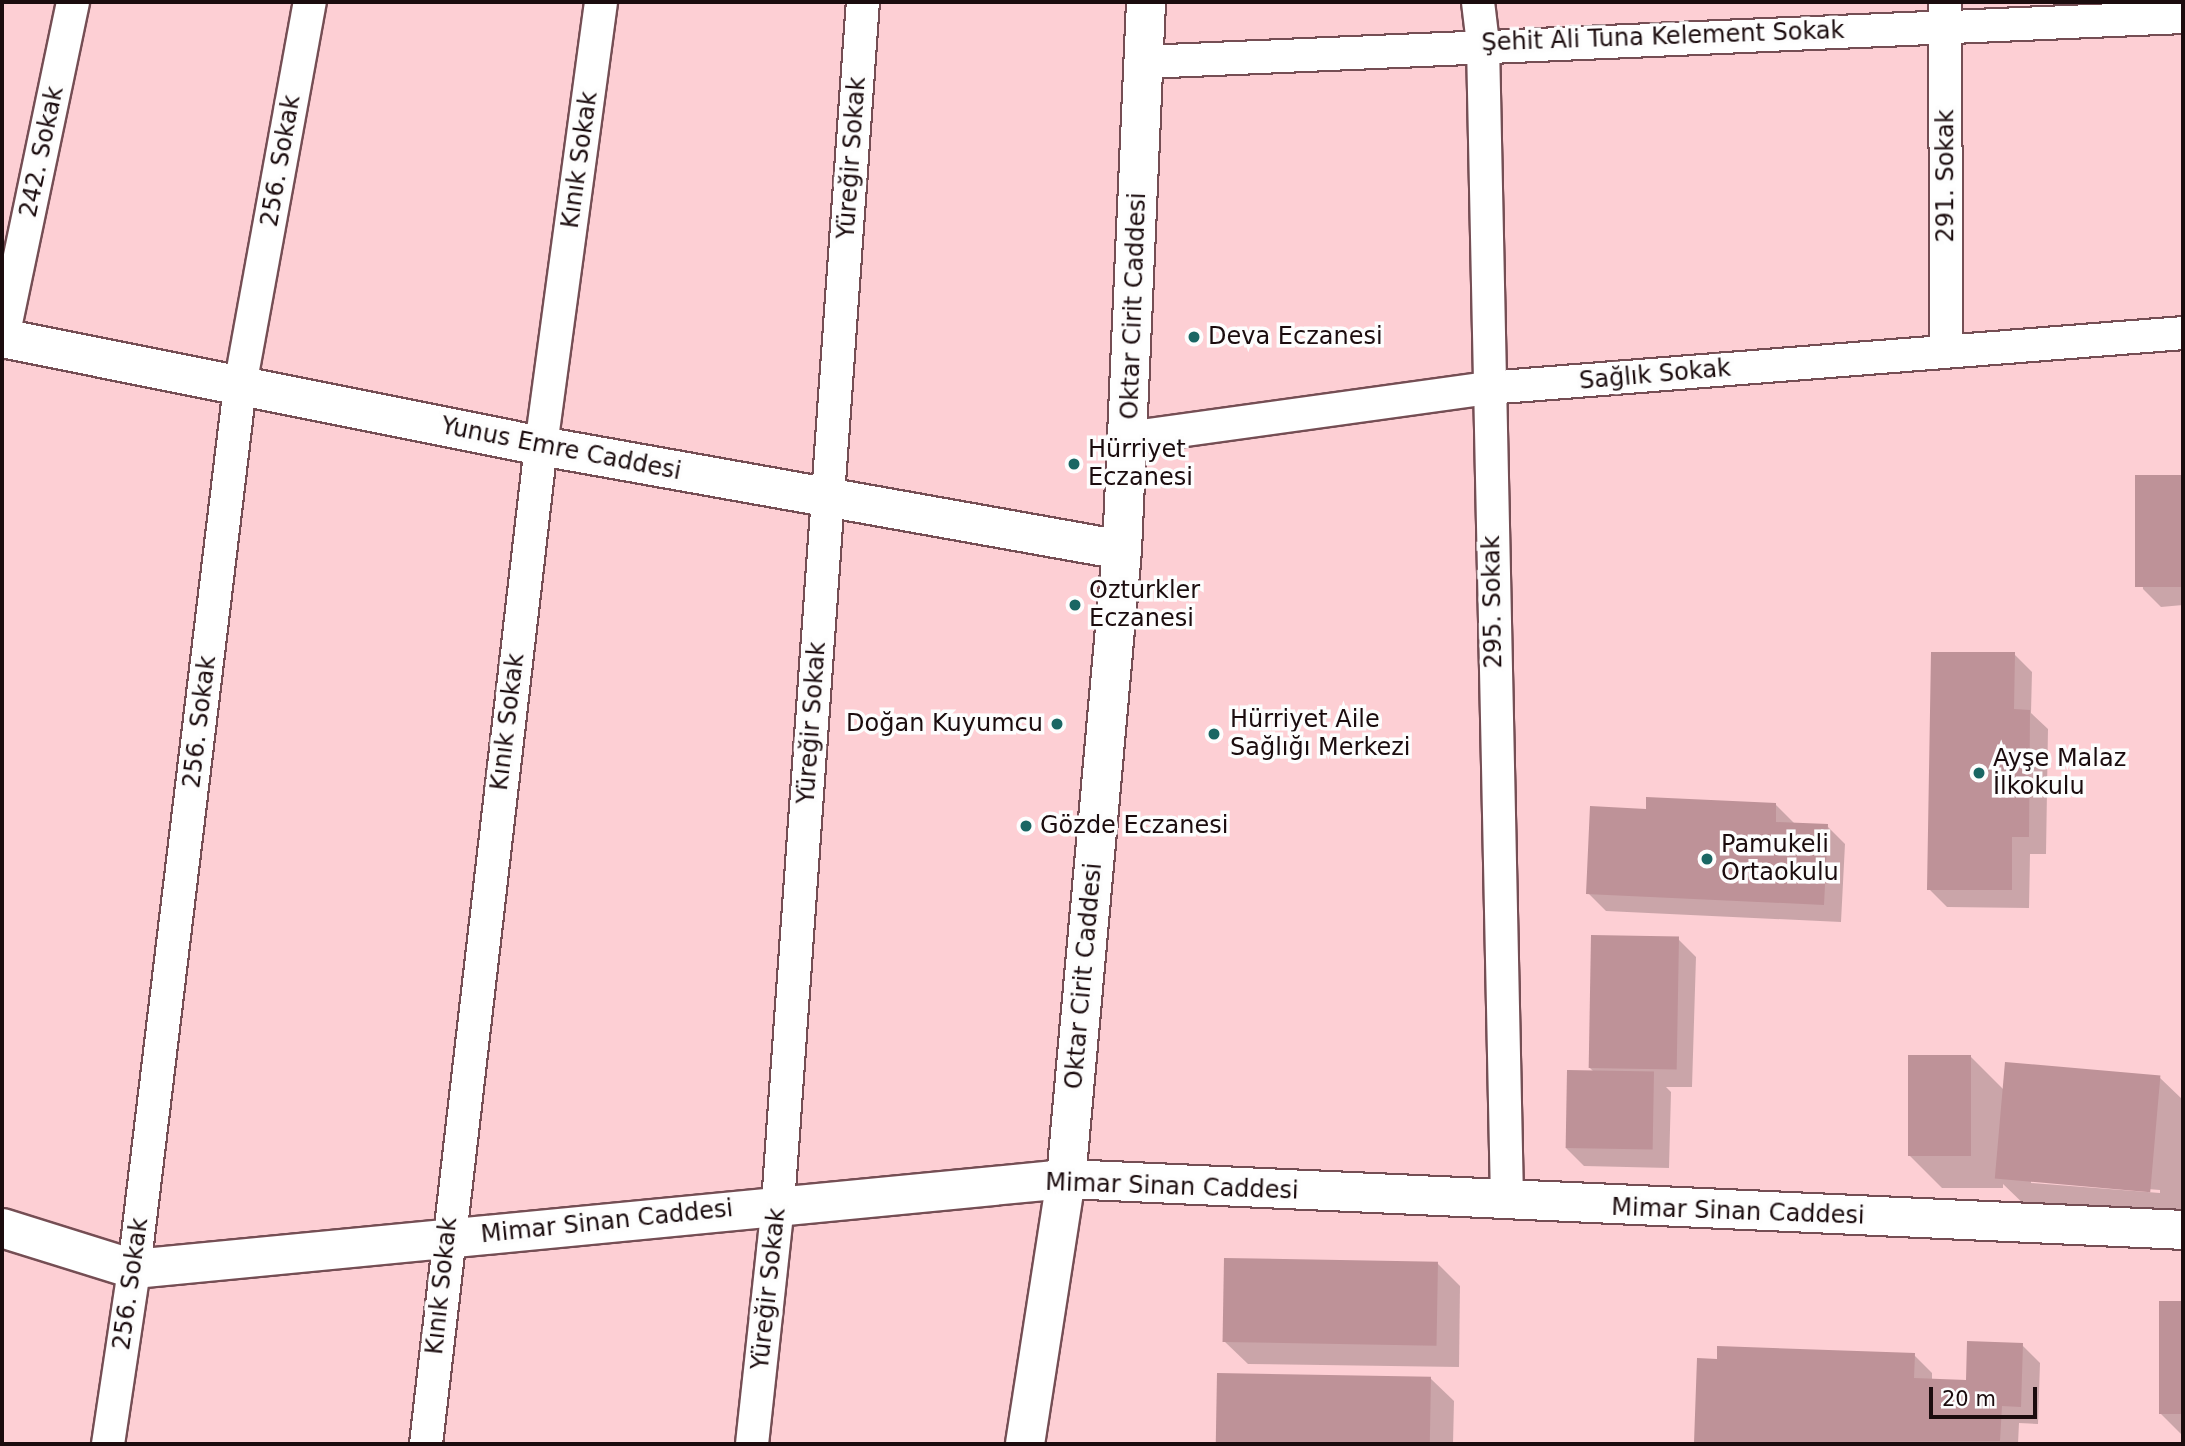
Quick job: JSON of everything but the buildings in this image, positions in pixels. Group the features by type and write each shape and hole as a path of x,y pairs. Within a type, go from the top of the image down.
{"street":[{"name":"242. Sokak","path":"2,340 73,2"},
{"name":"256. Sokak","path":"108,1444 134,1269 240,386 310,2"},
{"name":"Kınık Sokak","path":"426,1444 446,1240 541,446 601,2"},
{"name":"Yüreğir Sokak","path":"752,1444 778,1204 863,2"},
{"name":"Oktar Cirit Caddesi","path":"1025,1444 1066,1179 1122,550 1146,2"},
{"name":"295. Sokak","path":"1478,2 1483,44 1488,388 1507,1202"},
{"name":"Şehit Ali Tuna Kelement Sokak","path":"1144,62 1483,44 1946,13 2183,17"},
{"name":"291. Sokak","path":"1946,13 1946,351"},
{"name":"Sağlık Sokak","path":"1128,438 1488,388 2183,333"},
{"name":"Yunus Emre Caddesi","path":"2,340 541,446 1122,550"},
{"name":"Mimar Sinan Caddesi","path":"2,1228 134,1269 446,1240 778,1204 1066,1179 1507,1202 2183,1230"}],"place":[{"name":"Deva Eczanesi","path":"1194,337"},
{"name":"Hürriyet Eczanesi","path":"1074,464"},
{"name":"Ozturkler Eczanesi","path":"1075,605"},
{"name":"Doğan Kuyumcu","path":"1057,724"},
{"name":"Hürriyet Aile Sağlığı Merkezi","path":"1214,734"},
{"name":"Ayşe Malaz İlkokulu","path":"1979,773"},
{"name":"Gözde Eczanesi","path":"1026,826"},
{"name":"Pamukeli Ortaokulu","path":"1707,859"}]}
